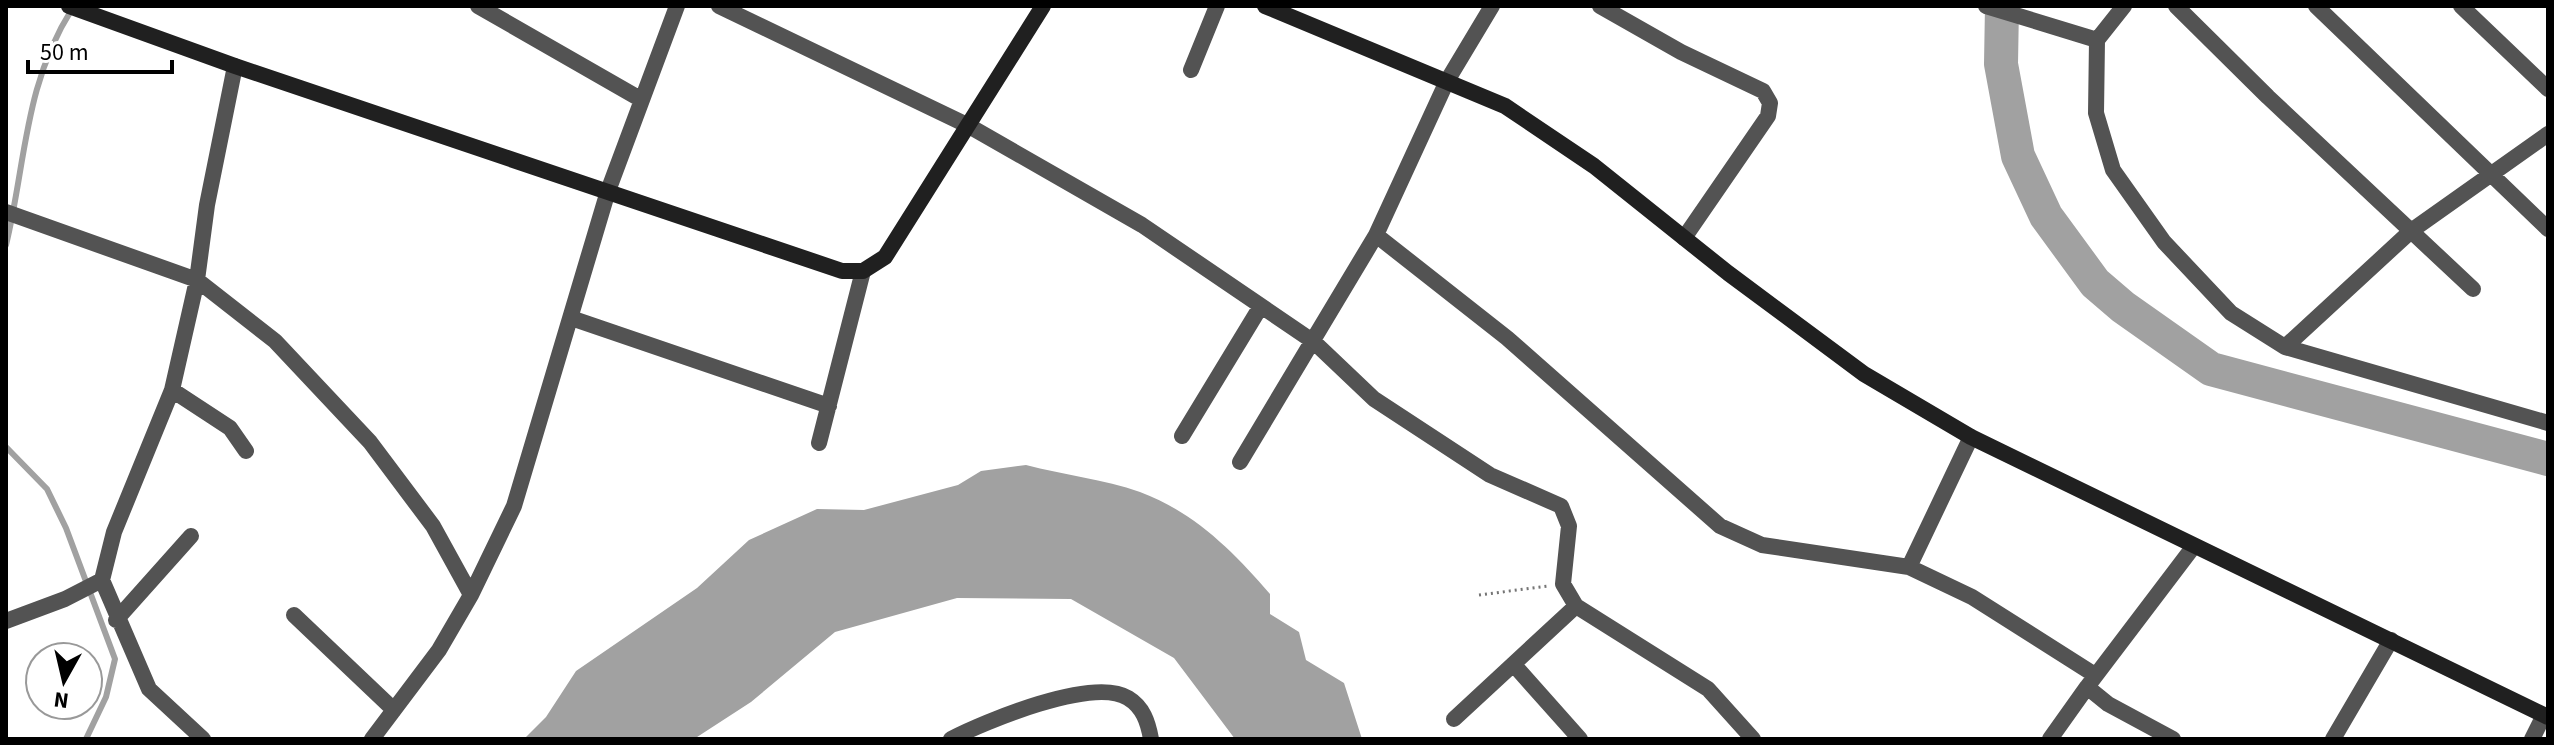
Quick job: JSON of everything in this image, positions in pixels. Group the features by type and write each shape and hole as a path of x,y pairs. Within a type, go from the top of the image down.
{"street":[{"path":"478,6 642,100"},
{"path":"372,739 439,650 471,595 514,506 608,191 677,6"},
{"path":"719,6 969,126 1142,225 1314,342 1374,399 1490,475 1561,506 1569,526 1563,584 1576,606 1708,689 1753,739"},
{"path":"82,9 235,66 842,271 863,271 885,257 1043,6"},
{"path":"1191,70 1217,6"},
{"path":"1265,6 1505,106 1594,166 1864,374 1971,437 2546,716 2532,739"},
{"path":"1240,462 1376,235 1447,81 1492,6"},
{"path":"1600,6 1681,52 1763,91 1770,103 1768,116 1684,238"},
{"path":"1986,6 2097,40"},
{"path":"2124,6 2097,40 2096,113 2113,170 2164,242 2231,313 2285,347 2548,423"},
{"path":"2176,6 2473,289"},
{"path":"2316,6 2548,229"},
{"path":"2461,6 2548,89"},
{"path":"203,739 149,689 98,582 114,532 172,390 197,280 207,205 235,66"},
{"path":"2285,347 2411,231 2548,134"},
{"path":"13,214 197,280 275,341 370,442 433,526 471,595"},
{"path":"1376,235 1507,338 1720,526 1762,545 1909,567 1972,597 2091,681 2108,704 2173,739"},
{"path":"819,443 863,271"},
{"path":"1182,436 1261,306"},
{"path":"571,318 829,406"},
{"path":"172,390 230,428 246,451"},
{"path":"1909,567 1971,437"},
{"path":"116,620 191,536"},
{"path":"2050,739 2194,546"},
{"path":"6,621 98,582"},
{"path":"1454,719 1515,666 1576,606"},
{"path":"294,615 394,710"},
{"path":"2333,739 2391,640"},
{"path":"1515,666 1580,739"},
{"path":"951,739 979,724 1071,696 1110,692 1128,698 1139,709 1148,720 1151,739"}],"path":[{"path":"1479,595 1563,584"}],"shaded area":[{"path":"1026,465 1140,492 1178,510 1211,534 1270,594 1270,614 1299,632 1306,660 1344,683 1362,739 1235,739 1174,658 1071,599 957,598 835,632 751,702 694,739 524,739 546,717 576,671 697,588 749,540 817,509 864,510 958,485 981,471"}],"waterway":[{"path":"2002,6 2001,64 2018,156 2046,216 2095,283 2123,307 2211,369 2548,459"},
{"path":"6,245 35,95 56,38 72,9"},
{"path":"6,447 47,489 66,528 115,659 106,697 86,739"}]}
